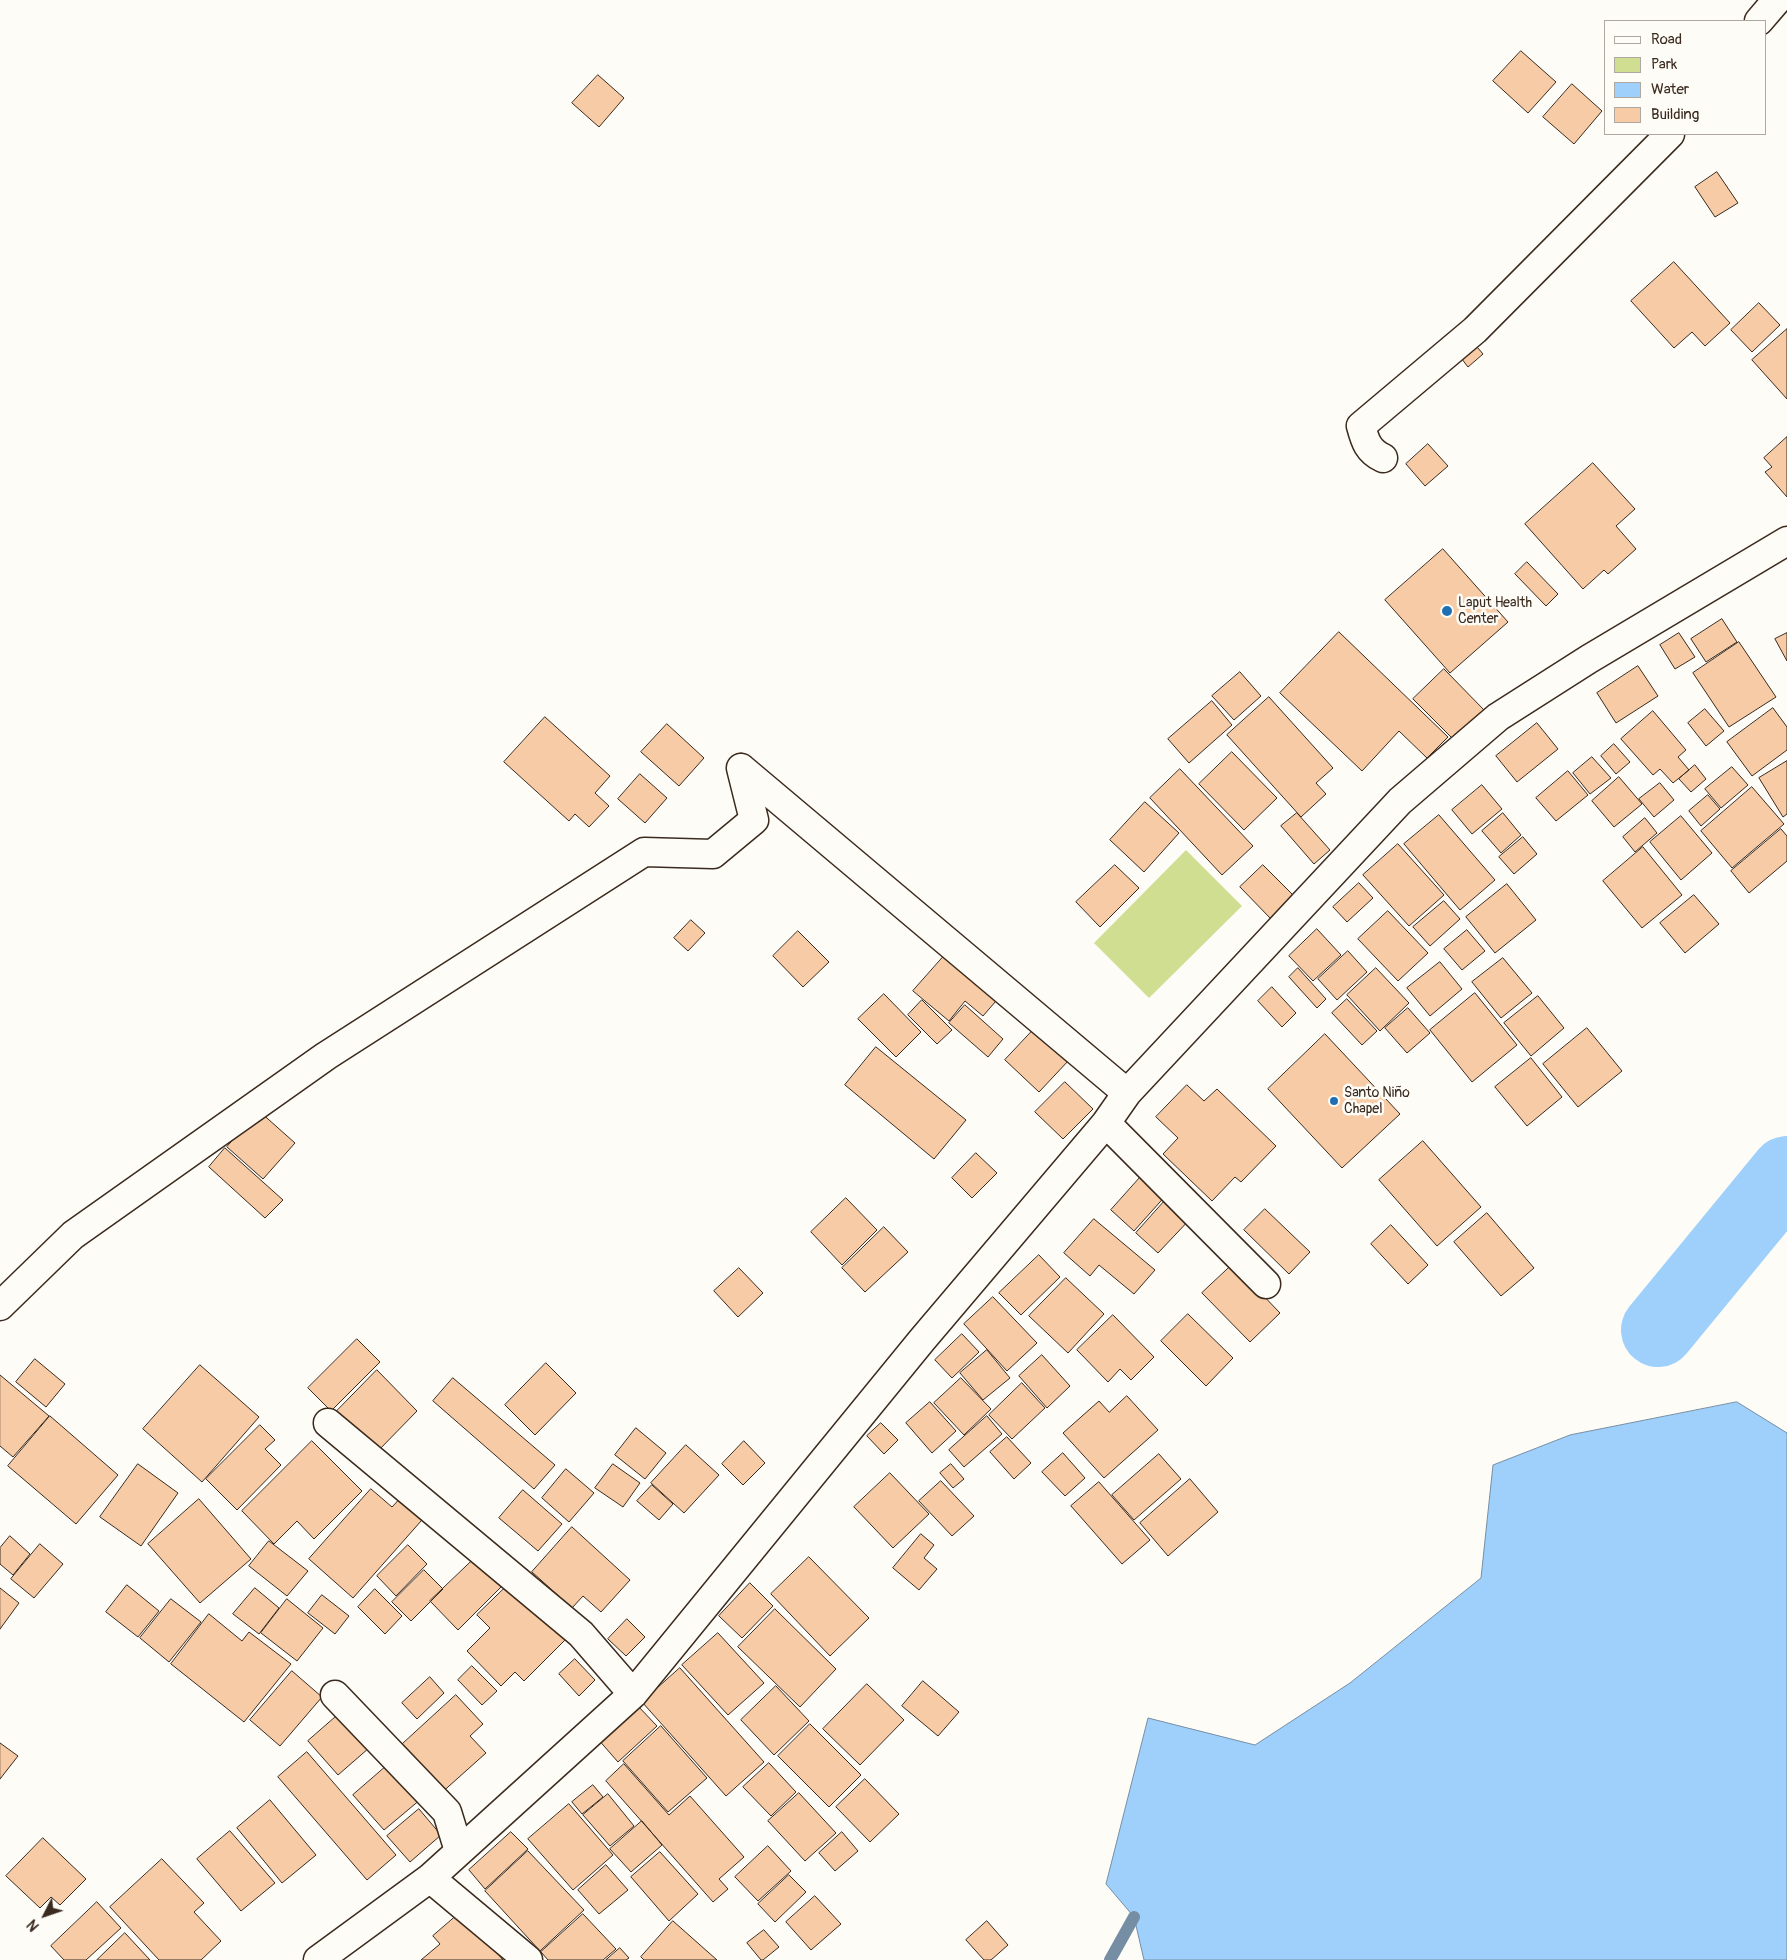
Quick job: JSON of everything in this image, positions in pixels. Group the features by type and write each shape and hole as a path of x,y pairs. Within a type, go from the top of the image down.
{"street":[{"path":"1760,20 1777,0"},
{"path":"1383,458 1374,453 1367,445 1361,426 1475,330 1669,135"},
{"path":"318,1960 430,1878 634,1694 922,1340 1106,1124 1127,1092 1400,801 1498,717 1589,659 1787,541"},
{"path":"0,1306 73,1235 326,1056 644,852 713,854 754,820 742,768 1127,1092"},
{"path":"1106,1124 1266,1284"},
{"path":"328,1424 581,1634 634,1694"},
{"path":"335,1695 447,1812 459,1851"},
{"path":"430,1878 528,1960"}],"green space":[{"path":"1186,850 1242,906 1149,998 1094,943"}],"water":[{"path":"1737,1402 1787,1433 1787,1960 1144,1960 1134,1917 1106,1884 1148,1718 1255,1745 1350,1683 1481,1578 1493,1465 1570,1435"}],"building":[{"path":"1521,51 1556,82 1528,113 1493,81"},
{"path":"598,75 624,98 599,127 572,103"},
{"path":"1572,84 1602,111 1574,144 1543,117"},
{"path":"1717,172 1738,203 1715,217 1695,187"},
{"path":"1674,262 1730,323 1705,346 1692,332 1674,348 1631,301"},
{"path":"1759,303 1780,325 1752,352 1731,330"},
{"path":"1787,329 1787,399 1752,360"},
{"path":"1472,341 1483,354 1468,367 1458,354"},
{"path":"1787,437 1787,497 1765,472 1772,467 1764,458"},
{"path":"1428,444 1448,466 1425,486 1406,464"},
{"path":"1593,463 1635,509 1616,526 1636,549 1608,574 1604,570 1583,589 1525,524"},
{"name":"Laput Health Center","path":"1443,549 1508,622 1450,673 1385,600"},
{"path":"1527,562 1558,594 1546,606 1515,574"},
{"path":"1722,619 1737,642 1706,662 1691,639"},
{"path":"1339,632 1448,737 1427,758 1399,731 1362,771 1280,693"},
{"path":"1679,633 1695,657 1675,669 1660,645"},
{"path":"1787,633 1787,661 1775,639"},
{"path":"1739,642 1776,697 1729,727 1693,673"},
{"path":"1638,666 1658,696 1616,723 1597,693"},
{"path":"1444,669 1486,712 1456,742 1413,699"},
{"path":"1240,672 1261,696 1234,720 1212,696"},
{"path":"1269,697 1333,768 1316,783 1326,794 1301,817 1227,735"},
{"path":"1212,701 1232,725 1189,763 1168,739"},
{"path":"1773,708 1787,727 1787,750 1752,776 1727,742"},
{"path":"1705,709 1724,731 1706,746 1688,723"},
{"path":"1653,711 1686,750 1678,757 1689,770 1673,783 1660,769 1653,775 1621,739"},
{"path":"545,717 610,776 595,793 609,806 589,827 575,814 569,821 504,762"},
{"path":"1537,723 1558,749 1517,782 1496,756"},
{"path":"667,724 704,758 679,786 641,752"},
{"path":"1614,744 1630,762 1616,774 1601,756"},
{"path":"1232,752 1277,798 1244,830 1199,784"},
{"path":"1592,757 1611,778 1590,794 1573,773"},
{"path":"1787,761 1787,814 1783,817 1759,778"},
{"path":"1695,765 1706,779 1691,792 1679,779"},
{"path":"1732,767 1748,785 1721,808 1705,789"},
{"path":"1180,769 1253,846 1222,875 1150,798"},
{"path":"1568,771 1588,795 1556,821 1536,798"},
{"path":"640,774 667,798 645,823 618,799"},
{"path":"1619,777 1642,804 1614,827 1592,801"},
{"path":"1660,783 1674,800 1654,817 1639,799"},
{"path":"1482,785 1502,809 1472,834 1452,810"},
{"path":"1752,787 1784,824 1732,868 1701,831"},
{"path":"1708,795 1720,809 1701,826 1689,811"},
{"path":"1145,802 1179,833 1144,872 1110,840"},
{"path":"1297,813 1330,850 1314,864 1281,826"},
{"path":"1503,813 1521,835 1501,853 1482,831"},
{"path":"1439,815 1495,880 1460,910 1404,844"},
{"path":"1681,816 1712,853 1681,880 1650,842"},
{"path":"1645,818 1657,833 1635,852 1623,837"},
{"path":"1781,829 1787,836 1787,861 1749,893 1731,871"},
{"path":"1523,837 1537,854 1514,874 1499,857"},
{"path":"1398,844 1444,895 1409,926 1363,875"},
{"path":"1643,847 1682,895 1642,928 1603,881"},
{"path":"1115,865 1139,888 1100,927 1076,902"},
{"path":"1263,865 1294,896 1271,919 1240,887"},
{"path":"1359,883 1373,898 1347,922 1333,907"},
{"path":"1507,884 1536,920 1495,953 1466,917"},
{"path":"1694,895 1719,924 1685,953 1660,923"},
{"path":"1444,901 1460,919 1430,946 1413,927"},
{"path":"1388,911 1428,953 1398,981 1358,939"},
{"path":"691,920 705,933 688,951 674,938"},
{"path":"1317,929 1341,955 1313,981 1289,956"},
{"path":"1467,930 1485,951 1462,970 1444,949"},
{"path":"798,931 829,962 803,987 773,956"},
{"path":"1348,951 1367,972 1337,1000 1318,979"},
{"path":"944,956 996,1001 983,1016 965,1001 949,1021 913,991"},
{"path":"1503,958 1532,993 1501,1018 1472,982"},
{"path":"1440,962 1462,989 1430,1016 1407,988"},
{"path":"1298,968 1326,999 1317,1008 1289,977"},
{"path":"1376,968 1409,1003 1380,1031 1347,995"},
{"path":"1272,987 1296,1013 1282,1027 1258,1001"},
{"path":"1475,993 1517,1045 1472,1082 1430,1030"},
{"path":"884,994 921,1032 896,1057 858,1019"},
{"path":"1538,996 1564,1028 1531,1056 1504,1023"},
{"path":"1347,999 1377,1031 1362,1045 1332,1013"},
{"path":"922,1000 952,1030 937,1044 908,1015"},
{"path":"965,1005 1003,1039 988,1057 949,1023"},
{"path":"1408,1008 1430,1033 1407,1053 1385,1028"},
{"path":"1036,1027 1070,1059 1039,1092 1005,1060"},
{"path":"1587,1028 1622,1071 1578,1107 1543,1064"},
{"name":"Santo Niño Chapel","path":"1325,1034 1400,1114 1342,1168 1268,1089"},
{"path":"876,1047 966,1120 934,1159 845,1085"},
{"path":"1531,1058 1562,1097 1527,1126 1495,1087"},
{"path":"1065,1082 1093,1109 1063,1139 1035,1112"},
{"path":"1187,1085 1204,1101 1217,1089 1276,1146 1241,1182 1235,1177 1212,1201 1163,1154 1178,1138 1156,1117"},
{"path":"259,1111 295,1143 263,1179 227,1147"},
{"path":"1423,1141 1481,1207 1437,1246 1379,1180"},
{"path":"225,1148 283,1200 265,1218 209,1167"},
{"path":"976,1153 997,1173 972,1198 952,1178"},
{"path":"1145,1172 1168,1193 1134,1231 1111,1210"},
{"path":"1170,1195 1193,1216 1158,1253 1136,1233"},
{"path":"846,1198 877,1230 842,1265 811,1232"},
{"path":"1265,1209 1310,1252 1289,1274 1244,1230"},
{"path":"1487,1213 1534,1268 1501,1296 1454,1242"},
{"path":"1094,1219 1155,1270 1134,1294 1099,1265 1090,1276 1064,1253"},
{"path":"1391,1225 1428,1265 1408,1284 1371,1244"},
{"path":"884,1227 908,1252 865,1292 842,1268"},
{"path":"1039,1255 1060,1277 1021,1315 999,1293"},
{"path":"1233,1264 1280,1313 1250,1342 1202,1293"},
{"path":"739,1268 763,1293 738,1317 714,1291"},
{"path":"1066,1278 1104,1314 1068,1353 1029,1316"},
{"path":"993,1297 1037,1343 1007,1371 964,1324"},
{"path":"1188,1314 1233,1358 1206,1386 1161,1341"},
{"path":"1113,1315 1154,1357 1131,1380 1120,1369 1108,1382 1077,1350"},
{"path":"962,1334 979,1352 952,1378 935,1360"},
{"path":"357,1339 380,1362 331,1411 308,1388"},
{"path":"987,1350 1010,1378 983,1400 960,1373"},
{"path":"1042,1355 1070,1386 1047,1408 1019,1376"},
{"path":"35,1359 65,1384 46,1407 16,1382"},
{"path":"546,1363 576,1393 535,1435 505,1405"},
{"path":"200,1365 259,1417 202,1482 143,1429"},
{"path":"377,1370 417,1411 375,1454 335,1413"},
{"path":"0,1375 49,1416 13,1457 0,1446"},
{"path":"453,1378 555,1465 534,1489 433,1401"},
{"path":"961,1378 991,1409 964,1435 934,1403"},
{"path":"1022,1383 1045,1408 1012,1439 989,1415"},
{"path":"1127,1396 1158,1430 1104,1478 1063,1433 1099,1401 1109,1412"},
{"path":"930,1402 956,1431 932,1453 906,1423"},
{"path":"50,1416 118,1475 76,1524 8,1466"},
{"path":"987,1416 1002,1434 964,1467 949,1450"},
{"path":"881,1423 898,1440 884,1454 867,1436"},
{"path":"260,1425 275,1440 265,1449 281,1465 237,1510 206,1479"},
{"path":"636,1428 666,1453 645,1479 615,1455"},
{"path":"1007,1437 1031,1463 1014,1479 990,1452"},
{"path":"312,1441 362,1491 314,1539 297,1521 274,1544 242,1511"},
{"path":"744,1441 765,1463 743,1485 722,1464"},
{"path":"686,1445 719,1475 684,1513 651,1483"},
{"path":"1063,1453 1085,1478 1065,1496 1042,1472"},
{"path":"1159,1454 1181,1479 1134,1520 1112,1495"},
{"path":"138,1464 178,1493 141,1546 100,1517"},
{"path":"613,1464 640,1483 623,1507 595,1488"},
{"path":"951,1464 964,1479 953,1488 940,1473"},
{"path":"566,1469 594,1493 569,1522 542,1498"},
{"path":"890,1473 929,1514 893,1548 854,1507"},
{"path":"1190,1479 1218,1512 1168,1556 1140,1523"},
{"path":"941,1481 974,1516 952,1536 919,1501"},
{"path":"1099,1482 1150,1540 1122,1564 1071,1506"},
{"path":"652,1485 673,1504 659,1520 637,1501"},
{"path":"371,1489 392,1507 406,1492 429,1512 353,1598 309,1559"},
{"path":"523,1490 562,1524 538,1551 499,1518"},
{"path":"199,1499 251,1559 200,1603 148,1544"},
{"path":"572,1527 630,1580 601,1612 583,1596 572,1608 532,1572"},
{"path":"921,1534 934,1545 924,1558 937,1569 919,1590 893,1568"},
{"path":"10,1536 30,1554 13,1575 0,1564 0,1548"},
{"path":"269,1541 308,1571 287,1596 249,1566"},
{"path":"40,1544 63,1564 34,1598 11,1579"},
{"path":"408,1545 427,1564 396,1596 377,1576"},
{"path":"476,1557 503,1585 458,1630 430,1601"},
{"path":"809,1557 869,1618 830,1656 771,1594"},
{"path":"424,1570 443,1589 411,1621 392,1602"},
{"path":"510,1583 566,1639 524,1681 515,1672 501,1686 467,1651 490,1628 477,1615"},
{"path":"750,1583 773,1606 742,1638 719,1616"},
{"path":"127,1585 159,1611 138,1637 106,1612"},
{"path":"0,1588 19,1603 0,1629"},
{"path":"255,1588 279,1608 259,1634 233,1614"},
{"path":"375,1589 402,1616 385,1634 358,1607"},
{"path":"322,1595 349,1616 335,1634 308,1613"},
{"path":"171,1599 201,1622 169,1662 140,1638"},
{"path":"287,1599 323,1628 297,1661 261,1633"},
{"path":"775,1609 836,1669 800,1707 738,1647"},
{"path":"209,1614 242,1641 249,1632 291,1664 244,1722 171,1664"},
{"path":"627,1619 645,1637 626,1656 608,1639"},
{"path":"718,1633 764,1683 728,1715 682,1665"},
{"path":"575,1659 595,1680 579,1696 559,1674"},
{"path":"472,1666 497,1691 482,1705 458,1680"},
{"path":"680,1668 764,1762 726,1796 642,1702"},
{"path":"292,1671 322,1697 280,1746 250,1720"},
{"path":"430,1677 444,1693 417,1719 402,1703"},
{"path":"923,1681 959,1712 938,1736 902,1706"},
{"path":"867,1684 904,1720 860,1765 823,1729"},
{"path":"776,1686 809,1721 774,1755 741,1720"},
{"path":"456,1695 483,1724 470,1736 486,1753 439,1795 396,1750"},
{"path":"636,1704 657,1726 618,1762 597,1738"},
{"path":"339,1714 369,1748 338,1775 308,1741"},
{"path":"810,1724 861,1775 829,1807 778,1756"},
{"path":"661,1726 707,1778 668,1812 623,1761"},
{"path":"0,1743 18,1756 0,1779"},
{"path":"307,1752 396,1855 367,1880 278,1777"},
{"path":"390,1763 421,1799 384,1830 353,1795"},
{"path":"769,1763 796,1792 771,1816 743,1787"},
{"path":"624,1764 669,1815 690,1796 744,1857 719,1879 728,1889 713,1902 606,1781"},
{"path":"865,1779 899,1814 870,1842 836,1807"},
{"path":"593,1785 603,1797 582,1814 572,1802"},
{"path":"799,1793 836,1833 805,1861 768,1821"},
{"path":"608,1794 634,1826 610,1846 583,1815"},
{"path":"270,1800 316,1855 282,1883 237,1828"},
{"path":"569,1804 613,1855 573,1890 528,1839"},
{"path":"419,1809 441,1835 410,1862 387,1836"},
{"path":"642,1821 662,1845 631,1872 610,1849"},
{"path":"230,1831 275,1883 241,1911 197,1859"},
{"path":"511,1832 528,1849 485,1889 469,1870"},
{"path":"842,1832 858,1851 835,1871 819,1853"},
{"path":"43,1838 86,1879 60,1905 51,1897 40,1908 6,1876"},
{"path":"768,1846 791,1871 758,1901 735,1877"},
{"path":"528,1851 584,1910 540,1951 485,1891"},
{"path":"660,1852 698,1894 669,1921 631,1877"},
{"path":"162,1859 204,1903 194,1912 221,1941 201,1960 159,1960 110,1907"},
{"path":"606,1865 628,1890 599,1914 578,1890"},
{"path":"789,1875 806,1892 775,1922 758,1904"},
{"path":"815,1896 841,1924 811,1950 786,1922"},
{"path":"97,1902 121,1928 86,1960 64,1960 51,1946"},
{"path":"462,1911 503,1960 421,1960 440,1944 433,1936"},
{"path":"583,1914 616,1949 603,1960 548,1960 541,1952"},
{"path":"673,1921 717,1960 644,1960 641,1957"},
{"path":"987,1921 1008,1945 991,1960 984,1960 966,1940"},
{"path":"764,1930 779,1947 761,1960 747,1943"},
{"path":"125,1933 150,1960 97,1960"},
{"path":"620,1948 629,1958 626,1960 606,1960"}],"waterway":[{"path":"1658,1330 1787,1173"},
{"path":"1110,1960 1134,1917"}],"place":[{"name":"Laput Health Center","path":"1447,611"},
{"name":"Santo Niño Chapel","path":"1334,1101"}]}
